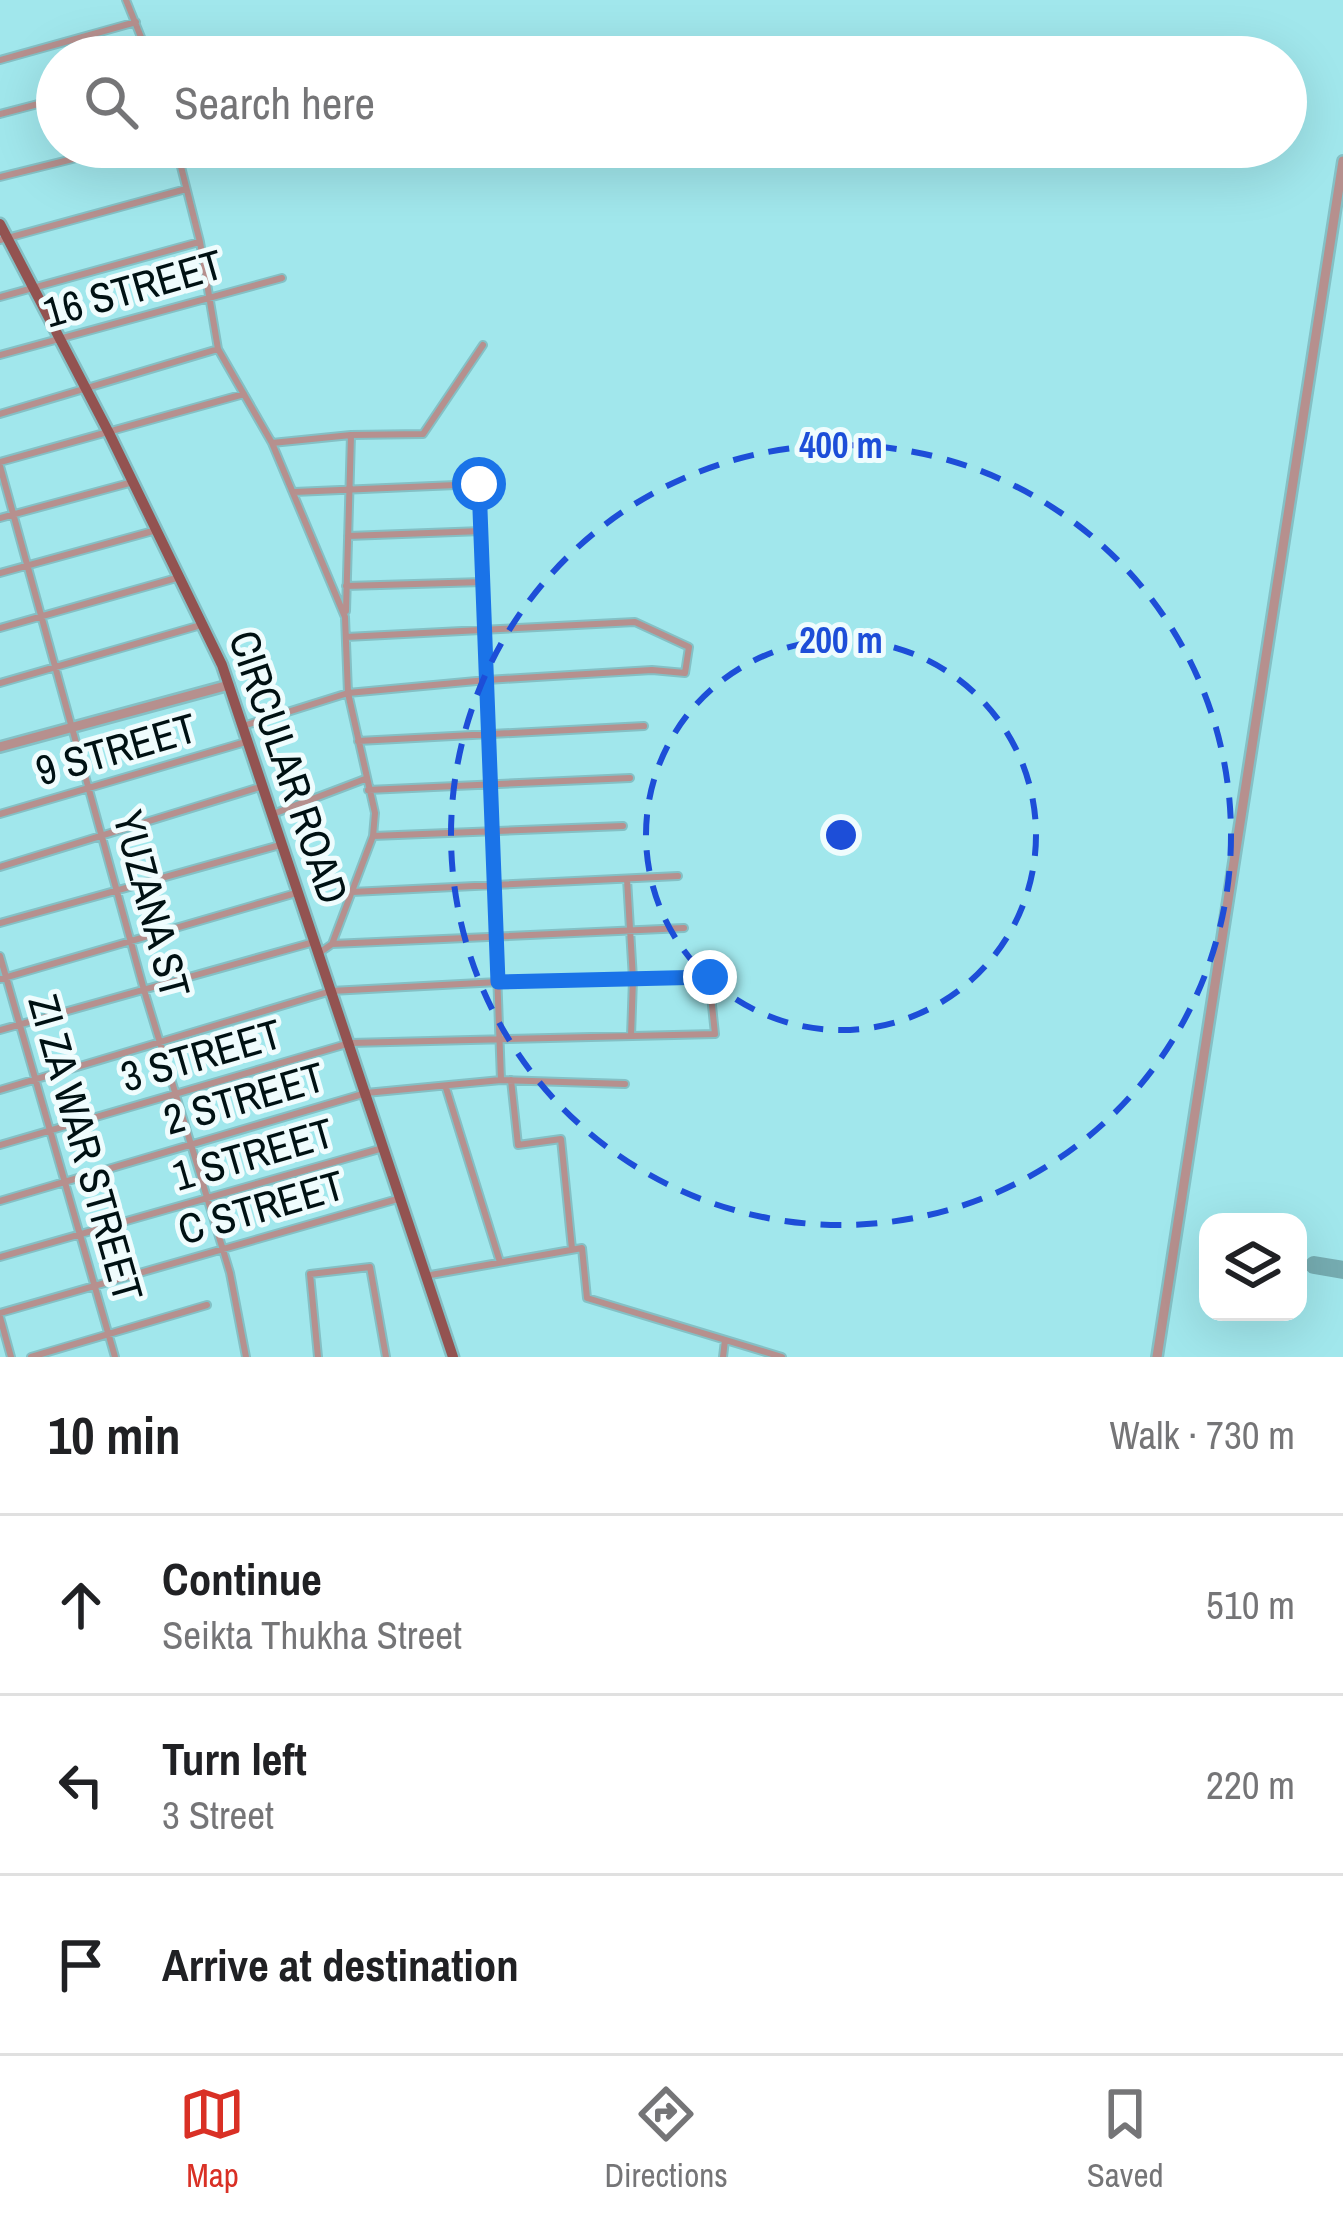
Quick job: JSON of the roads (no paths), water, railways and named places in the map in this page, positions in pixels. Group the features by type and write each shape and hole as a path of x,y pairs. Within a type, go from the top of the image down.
{"main road":[{"name":"CIRCULAR ROAD","path":"0,224 204,624 229,685 453,1357"}],"street":[{"path":"126,0 141,36"},
{"path":"86,36 136,22"},
{"path":"0,60 36,50"},
{"path":"0,114 36,105"},
{"path":"1156,1357 1343,161"},
{"path":"0,177 36,168"},
{"path":"181,168 200,242 218,349 272,443 345,617"},
{"path":"4,239 186,189"},
{"path":"0,297 200,242"},
{"name":"16 STREET","path":"0,356 282,278"},
{"path":"272,443 422,434 483,345"},
{"path":"0,414 218,349"},
{"path":"0,464 244,394"},
{"path":"332,944 373,836 375,813 348,693 345,617 351,435"},
{"name":"YUZANA ST","path":"0,464 144,990 223,1248 246,1357"},
{"path":"0,518 133,482"},
{"path":"293,492 479,484 501,1080"},
{"path":"0,573 157,530"},
{"path":"348,536 482,531"},
{"path":"0,628 180,577"},
{"path":"346,586 483,582"},
{"name":"9 STREET","path":"244,726 348,693 652,670 685,673 689,647 635,622 485,631"},
{"path":"0,683 204,624"},
{"path":"346,637 485,631"},
{"path":"0,747 229,685"},
{"path":"358,741 644,726"},
{"name":"9 STREET","path":"0,814 249,741"},
{"path":"368,790 631,778"},
{"path":"273,814 366,779"},
{"path":"0,867 264,785"},
{"path":"373,836 623,826"},
{"path":"0,922 283,844"},
{"path":"352,892 678,876"},
{"path":"627,879 631,1036"},
{"path":"3,978 299,892"},
{"path":"0,1030 332,944 684,928"},
{"name":"ZI ZA WAR STREET","path":"0,956 115,1357"},
{"name":"3 STREET","path":"0,1090 332,991 710,977 715,1034"},
{"name":"2 STREET","path":"350,1043 715,1034"},
{"name":"3 STREET","path":"0,1145 350,1043"},
{"name":"1 STREET","path":"367,1093 501,1080 625,1084"},
{"path":"511,1080 518,1145 561,1139 572,1250"},
{"path":"446,1088 500,1262"},
{"name":"2 STREET","path":"0,1202 367,1093"},
{"name":"1 STREET","path":"0,1257 384,1148"},
{"name":"C STREET","path":"0,1315 400,1198"},
{"path":"425,1276 582,1248 587,1298 782,1357"},
{"path":"318,1357 310,1274 370,1267 386,1357"},
{"path":"31,1357 207,1305"},
{"path":"0,1315 11,1357"},
{"path":"723,1357 725,1340"}]}
